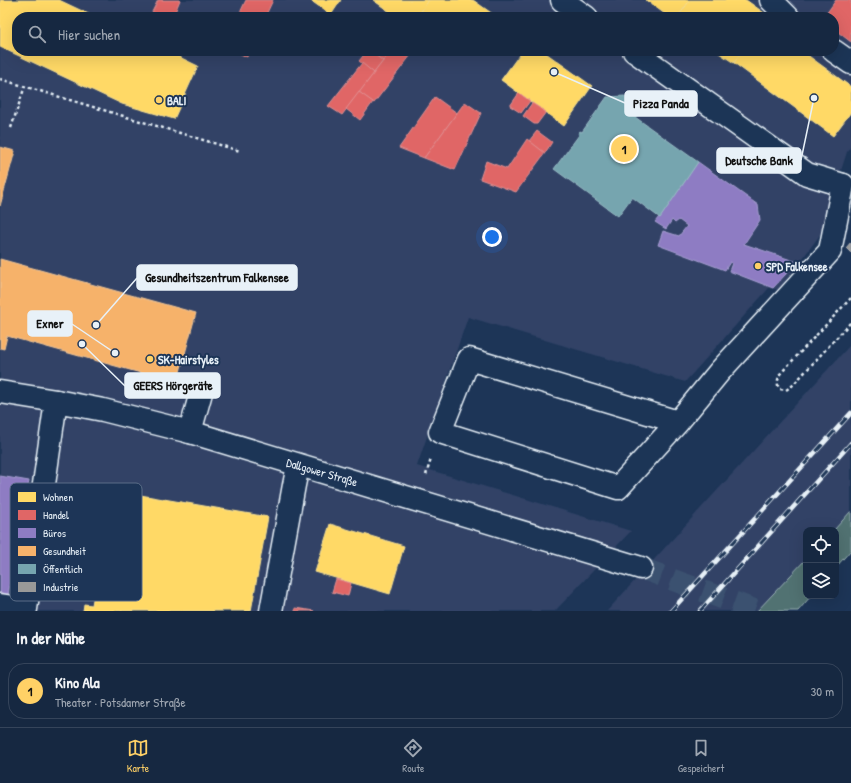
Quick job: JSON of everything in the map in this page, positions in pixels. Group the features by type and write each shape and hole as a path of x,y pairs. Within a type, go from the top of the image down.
{"street":[{"path":"562,0 579,12"},
{"path":"771,0 783,12"},
{"path":"839,55 851,63"},
{"path":"641,56 807,174 847,183 830,251 720,371 678,422 618,488 440,432 469,359 678,422"},
{"path":"190,432 202,388"},
{"name":"Dallgower Straße","path":"0,392 103,410 190,432 298,466 370,486 641,568"},
{"path":"44,483 56,401"},
{"path":"271,611 298,466"},
{"path":"0,605 26,609 27,601"}],"path":[{"path":"0,79 240,151"},
{"path":"12,128 25,86"},
{"path":"851,298 780,374 778,386 780,389 786,390 792,386 851,322"}],"shaded area":[{"path":"0,0 851,0 851,147 847,152 820,235 779,290 769,288 685,382 468,317 417,466 631,531 555,611 0,611"},
{"path":"851,344 851,511 837,527 803,527 803,562 757,611 607,611"}],"green space":[{"path":"851,511 851,550 839,564 839,527 837,527"},
{"path":"803,562 803,599 808,599 798,611 757,611"}],"building: Wohnen":[{"path":"0,0 59,0 84,12 12,12 12,53 0,47"},
{"path":"310,0 341,0 333,12 327,12"},
{"path":"373,0 429,0 421,12 390,12"},
{"path":"429,0 473,0 490,12 421,12"},
{"path":"646,0 690,0 682,12 662,12"},
{"path":"690,0 746,0 763,12 682,12"},
{"path":"19,56 177,56 198,66 174,119 122,104"},
{"path":"518,56 550,56 592,86 564,126 501,80"},
{"path":"724,56 739,56 734,63"},
{"path":"739,56 809,56 851,87 851,112 833,136 734,63"},
{"path":"142,495 268,517 251,611 83,611 84,604 92,605 93,601 142,601"},
{"path":"330,524 404,546 390,594 315,572"}],"building: Handel":[{"path":"158,0 180,0 175,12 152,12"},
{"path":"246,0 273,0 267,12 240,12"},
{"path":"836,0 851,0 851,42 839,33 839,12 828,12"},
{"path":"363,56 376,56 383,61 374,73 359,61"},
{"path":"377,56 387,56 383,61"},
{"path":"387,56 410,56 374,103 359,92"},
{"path":"362,63 374,73 342,115 328,106"},
{"path":"359,92 373,102 360,120 346,109"},
{"path":"519,93 530,101 521,113 510,106"},
{"path":"435,97 457,113 424,158 399,148"},
{"path":"465,102 481,113 455,170 424,158"},
{"path":"532,103 546,112 537,124 534,124 523,116"},
{"path":"537,131 552,142 545,153 529,141"},
{"path":"527,139 545,153 516,192 480,179 486,161 507,169"},
{"path":"336,579 351,583 348,596 332,592"},
{"path":"295,608 314,611 295,611"}],"building: Büros":[{"path":"698,162 758,205 760,220 744,244 797,262 773,288 729,271 732,263 730,262 725,270 658,245 663,231 679,236 687,226 679,220 675,223 672,220 666,229 655,222 659,217 660,218"},
{"path":"0,476 29,481 29,483 10,483 10,584 8,595 0,593"}],"building: Gesundheit":[{"path":"0,147 15,151 0,206"},
{"path":"0,259 196,313 177,383 7,336 4,349 0,348"}],"building: Öffentlich":[{"path":"625,96 628,112 698,162 660,218 632,197 618,216 554,169 579,135 578,134 580,131 582,132 607,97"}],"building: Industrie":[{"path":"851,242 851,253 846,248"}],"tunnel":[{"path":"641,568 757,611"}],"railway":[{"path":"671,611 851,413"},
{"path":"700,611 851,443"}],"place":[{"name":"Pizza Panda","path":"554,72"},
{"name":"Deutsche Bank","path":"814,98"},
{"name":"BALI","path":"159,100"},
{"name":"Kino Ala","path":"624,149"},
{"name":"SPD Falkensee","path":"758,266"},
{"name":"Gesundheitszentrum Falkensee","path":"96,325"},
{"name":"GEERS Hörgeräte","path":"82,344"},
{"name":"Exner","path":"115,353"},
{"name":"SK-Hairstyles","path":"150,359"}]}
